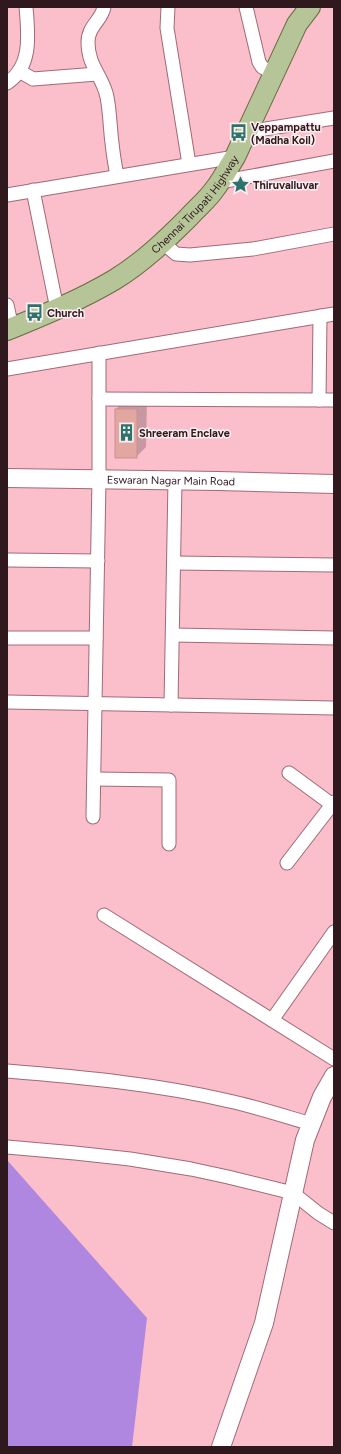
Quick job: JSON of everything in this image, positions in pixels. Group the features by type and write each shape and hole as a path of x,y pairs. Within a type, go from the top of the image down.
{"main road":[{"name":"Chennai Tirupati Highway","path":"10,329 57,309 116,279 138,263 162,242 208,197 220,182 235,157 297,24 310,7"}],"street":[{"path":"7,83 19,71 24,63 28,43 26,7"},
{"path":"104,7 102,14 89,32 88,42 92,64 103,84 107,96 117,176"},
{"path":"168,7 167,28 189,164"},
{"path":"246,7 259,62 262,67 273,73"},
{"path":"19,71 33,79 97,74"},
{"path":"246,132 334,118"},
{"path":"7,195 235,157"},
{"path":"220,182 334,161"},
{"path":"33,190 57,309"},
{"path":"162,242 176,254 190,255 253,249 334,234"},
{"path":"7,305 10,329"},
{"path":"7,369 334,314"},
{"path":"319,400 320,316"},
{"path":"93,817 98,561 99,354"},
{"path":"99,399 334,400"},
{"name":"Eswaran Nagar Main Road","path":"7,478 334,484"},
{"path":"172,705 176,480"},
{"path":"7,560 98,561"},
{"path":"174,562 334,565"},
{"path":"173,635 334,638"},
{"path":"7,638 96,638"},
{"path":"7,702 334,708"},
{"path":"287,863 333,804 289,774"},
{"path":"94,779 169,780 168,844"},
{"path":"104,915 334,1059"},
{"path":"272,1020 334,932"},
{"path":"7,1071 68,1076 192,1094 258,1108 311,1124"},
{"path":"221,1447 264,1323 305,1140 322,1097 334,1076"},
{"path":"7,1147 75,1153 184,1168 293,1193 318,1213 334,1223"}],"shaded area":[{"path":"7,1160 147,1318 132,1447 7,1447"}],"building":[{"name":"Shreeram Enclave","path":"115,409 137,409 137,458 115,458"}],"place":[{"name":"Veppampattu (Madha Koil)","path":"238,133"},
{"name":"Thiruvalluvar","path":"240,185"},
{"name":"Church","path":"34,313"},
{"name":"Shreeram Enclave","path":"126,433"}]}
